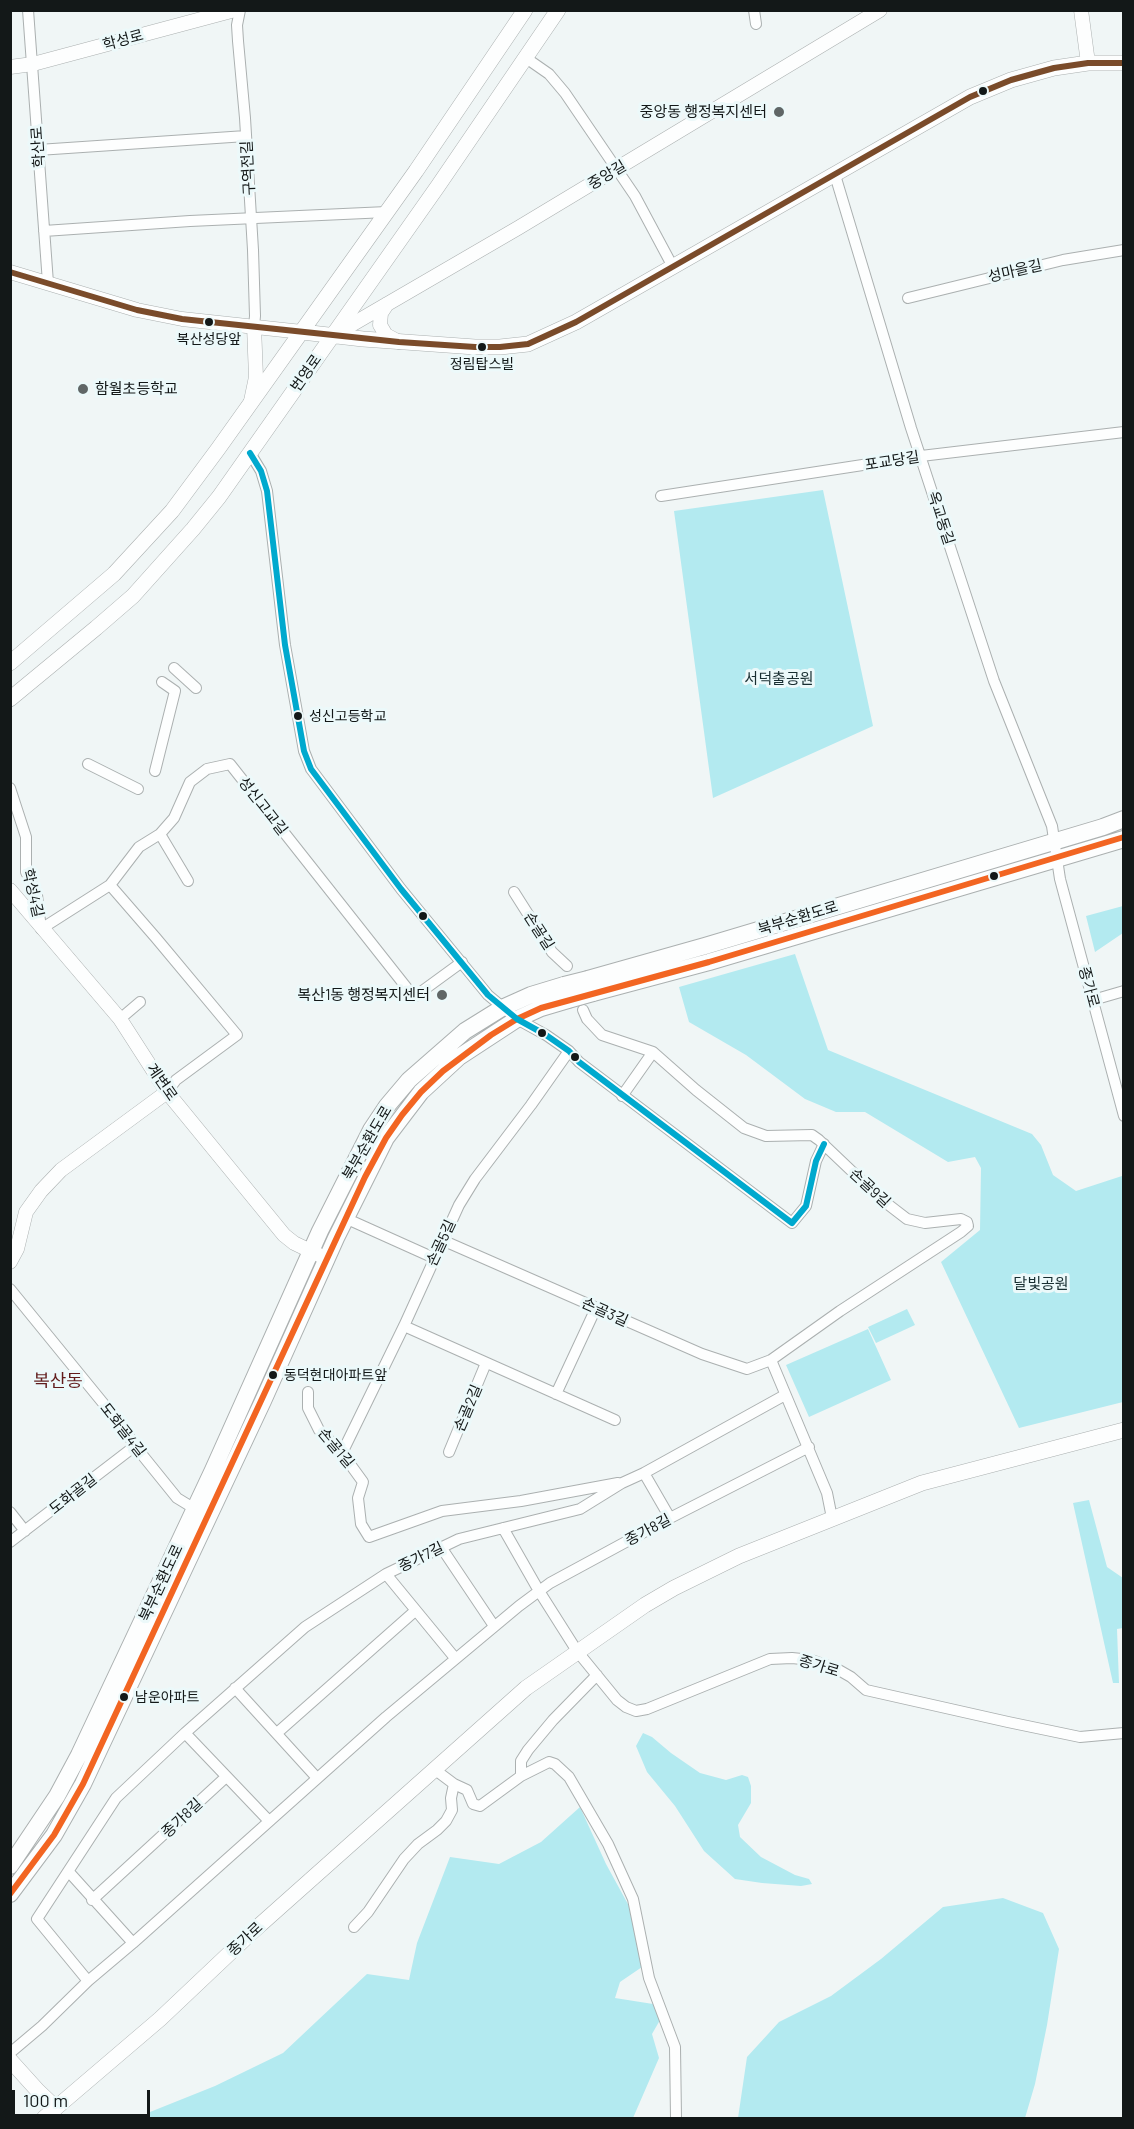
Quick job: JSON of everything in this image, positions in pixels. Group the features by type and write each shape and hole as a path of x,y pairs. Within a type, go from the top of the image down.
{"main road":[{"name":"번영로","path":"10,663 114,574 184,495 387,212 525,10"},
{"name":"번영로","path":"10,699 133,596 162,566 212,505 558,10"},
{"path":"302,332 475,347 528,344 576,322 970,97 1011,80 1054,68 1088,63 1124,63"},
{"path":"260,390 269,387 279,389 283,396 283,405"},
{"name":"북부순환도로","path":"10,1894 54,1835 72,1806 172,1578 319,1255 371,1130 409,1080 447,1044 481,1019 531,995 566,993 709,962 1056,849 1114,836 1124,820"},
{"name":"북부순환도로","path":"10,1866 68,1777 172,1578 195,1509 319,1255 345,1218 386,1138 422,1092 459,1057 517,1019 542,1008 566,993"},
{"name":"종가로","path":"44,2118 160,2019 252,1932 526,1688 645,1605 683,1583 739,1556 922,1483 1124,1430"},
{"path":"10,1855 61,1775 86,1721 172,1578"},
{"path":"10,1905 59,1839 78,1809 112,1738 172,1578"},
{"path":"10,2060 56,2108"}],"street":[{"name":"학산로","path":"28,10 48,283"},
{"name":"학성로","path":"10,67 33,64 235,10"},
{"name":"구역전길","path":"240,10 237,25 251,219 254,326"},
{"path":"754,10 756,24"},
{"name":"중앙길","path":"332,336 880,10"},
{"path":"1081,10 1088,63"},
{"path":"526,58 549,74 565,93 617,168 651,223 673,267"},
{"path":"38,150 246,136"},
{"name":"옥교동길","path":"835,175 898,385 994,681 1052,826 1056,849"},
{"path":"44,231 387,212"},
{"name":"성마을길","path":"908,298 1063,260 1124,250"},
{"path":"10,272 137,310 182,318 302,332"},
{"path":"387,304 381,314 380,325 386,335 399,342"},
{"path":"250,405 256,377 254,326"},
{"name":"포교당길","path":"662,496 921,456 1124,432"},
{"path":"250,453 261,471 267,491 285,645 304,751 311,769 401,889 488,995 517,1019 569,1051 579,1062 622,1096 792,1223 806,1206 816,1161 824,1144"},
{"path":"174,668 196,688"},
{"path":"155,771 175,691 162,682"},
{"path":"88,764 138,789"},
{"name":"성신고교길","path":"41,929 110,885 139,848 160,834 174,818 190,782 207,769 230,764 414,997 462,962"},
{"name":"학성4길","path":"10,788 26,837 26,872 37,895 41,929"},
{"path":"160,834 188,881"},
{"name":"종가로","path":"1056,849 1060,879 1124,1116"},
{"path":"10,1262 17,1249 26,1212 41,1191 61,1170 167,1092 176,1080 237,1035 110,885"},
{"name":"계변로","path":"10,890 120,1019 167,1092 284,1235 319,1255"},
{"name":"손골길","path":"513,892 552,952 567,966"},
{"path":"1093,1000 1124,991"},
{"path":"120,1019 140,1002"},
{"name":"손골9길","path":"583,1010 586,1019 602,1035 653,1052 705,1098 753,1133 777,1137 806,1134 819,1140 881,1199 907,1219 925,1223 961,1219 967,1222 968,1226 961,1232 840,1311 771,1360"},
{"name":"손골5길","path":"342,1453 404,1326 459,1205 475,1179 569,1051"},
{"path":"622,1096 653,1052"},
{"path":"345,1218 434,1258"},
{"name":"손골3길","path":"442,1240 702,1354 740,1368 754,1368 771,1360"},
{"name":"도화골4길","path":"10,1289 125,1430 177,1498 195,1509"},
{"path":"556,1394 596,1308"},
{"path":"404,1326 615,1420"},
{"path":"771,1360 827,1493 832,1518"},
{"name":"손골2길","path":"449,1452 486,1363"},
{"name":"손골1길","path":"308,1392 308,1408 320,1430 342,1453 363,1482 358,1498 361,1524 369,1537 442,1511 520,1501 622,1483"},
{"name":"종가7길","path":"88,1981 37,1919 116,1798 185,1733 305,1627 386,1574 459,1539 580,1509 622,1483 785,1395"},
{"name":"도화골길","path":"10,1542 135,1446"},
{"name":"종가8길","path":"10,2053 317,1778 455,1658 539,1591 670,1518 808,1447"},
{"path":"644,1473 670,1518"},
{"path":"10,1512 25,1531"},
{"path":"503,1528 577,1651"},
{"path":"441,1547 495,1626"},
{"path":"386,1574 455,1658"},
{"path":"276,1733 415,1611"},
{"name":"종가로","path":"577,1651 617,1700 626,1707 641,1711 770,1659 792,1658 811,1660 837,1669 866,1690 1080,1737 1124,1733"},
{"path":"521,1776 521,1761 528,1750 553,1720 597,1675"},
{"path":"235,1688 317,1778"},
{"path":"185,1733 269,1821"},
{"path":"434,1769 454,1784 467,1790 474,1804 480,1806 521,1776 549,1762 555,1764 568,1777 608,1845 633,1899 648,1978 675,2047 676,2118"},
{"name":"종가8길","path":"92,1900 226,1777"},
{"path":"354,1927 368,1912 404,1859 446,1821 452,1810 451,1798 454,1784"},
{"path":"69,1872 133,1943"}],"green space":[{"name":"서덕출공원","path":"823,490 873,726 713,798 674,511"},
{"path":"1123,906 1123,933 1095,952 1086,916"},
{"name":"달빛공원","path":"795,954 828,1050 1032,1134 1041,1145 1053,1175 1076,1191 1122,1176 1124,1182 1123,1402 1019,1428 941,1262 980,1230 981,1168 975,1157 948,1162 865,1112 836,1112 805,1099 746,1055 689,1022 679,987"},
{"path":"907,1309 915,1325 876,1343 868,1327"},
{"path":"868,1329 891,1380 809,1417 786,1365"},
{"path":"1089,1500 1107,1567 1123,1578 1123,1628 1117,1629 1119,1683 1113,1683 1073,1503"},
{"path":"643,1733 652,1737 700,1773 726,1780 742,1775 748,1777 751,1786 751,1803 738,1825 740,1837 761,1857 795,1875 809,1879 812,1884 801,1886 735,1879 704,1851 675,1806 647,1772 636,1746"},
{"path":"580,1807 606,1864 629,1906 642,1967 620,1982 615,1998 653,2004 660,2020 652,2034 659,2058 633,2118 148,2118 150,2112 215,2086 283,2053 367,1974 409,1980 417,1943 450,1857 499,1864 541,1842"},
{"path":"1003,1898 1043,1913 1059,1949 1047,2025 1035,2084 1025,2118 738,2118 747,2057 779,2022 831,1996 881,1959 943,1907"}],"transit line":[{"path":"10,272 137,310 182,319 399,342 475,347 528,344 576,322 970,97 1011,80 1054,68 1088,63 1124,63"},
{"path":"250,453 261,471 267,491 285,645 304,751 311,769 401,889 488,995 517,1019 569,1051 579,1062 792,1223 806,1206 816,1161 824,1144"},
{"path":"10,1894 54,1835 83,1784 365,1177 386,1138 402,1115 443,1071 491,1035 541,1008 709,962 1124,837"}],"place":[{"name":"중앙동 행정복지센터","path":"779,112"},
{"name":"복산성당앞","path":"209,322"},
{"name":"정림탑스빌","path":"482,347"},
{"name":"함월초등학교","path":"83,389"},
{"name":"성신고등학교","path":"298,716"},
{"name":"복산1동 행정복지센터","path":"442,995"},
{"name":"동덕현대아파트앞","path":"273,1375"},
{"name":"남운아파트","path":"124,1697"}],"district":[{"name":"복산동","path":"58,1381"}]}
